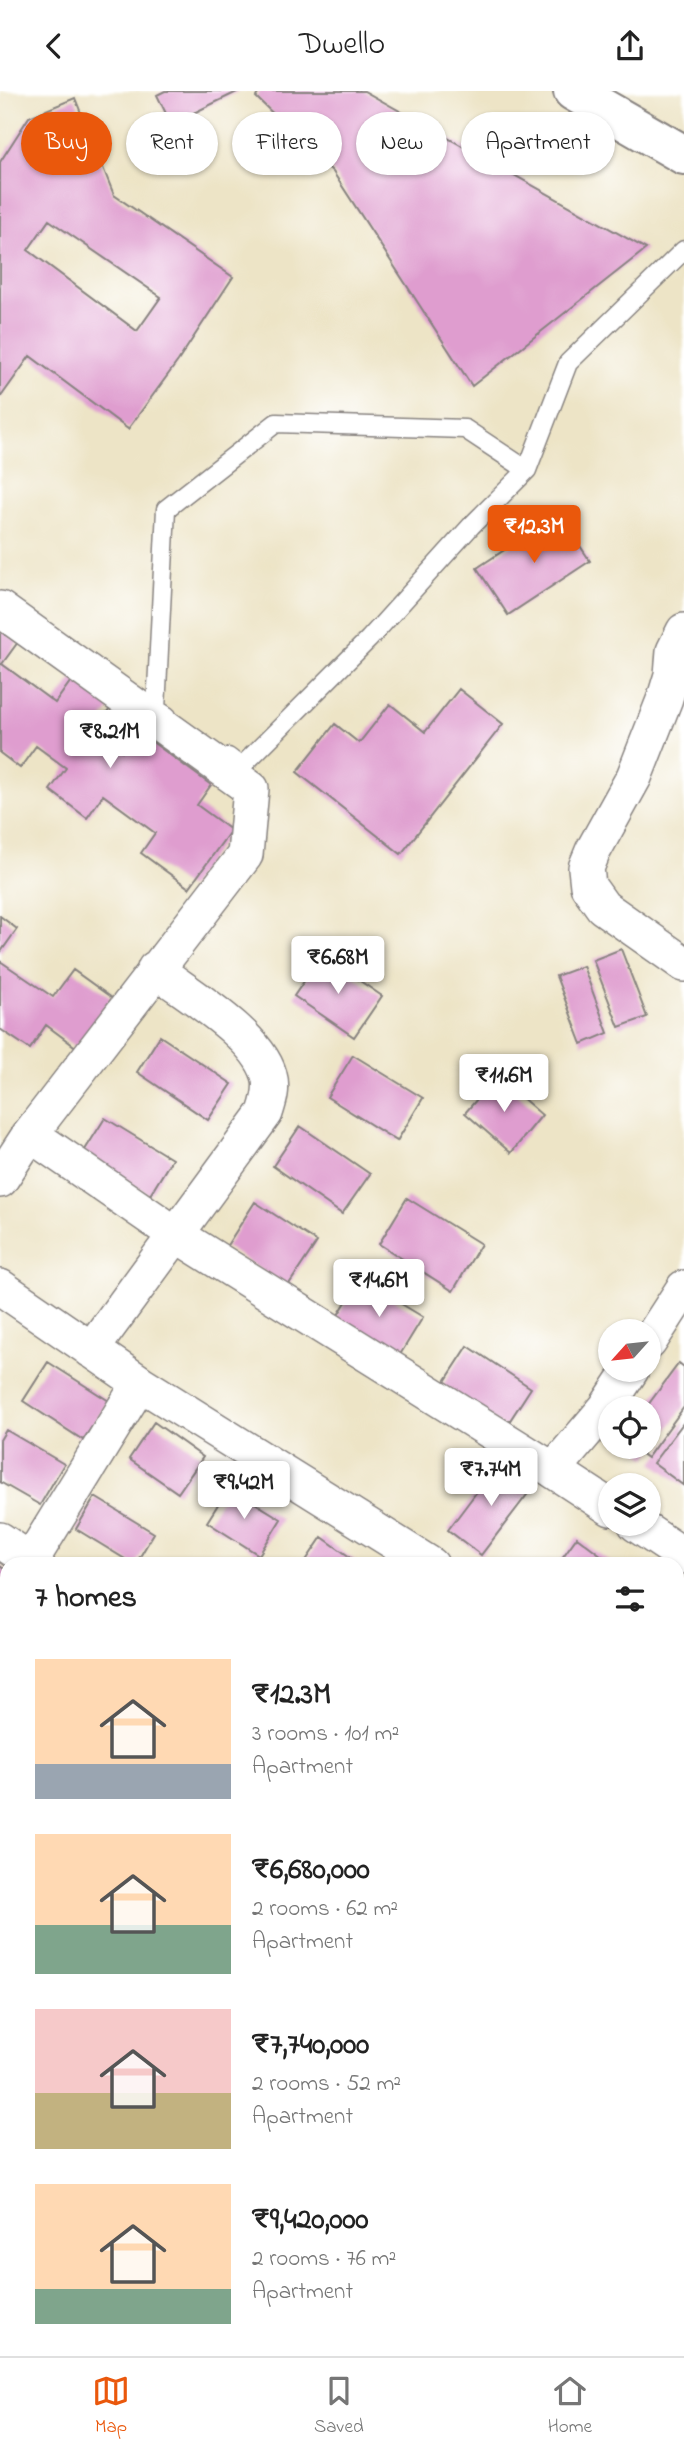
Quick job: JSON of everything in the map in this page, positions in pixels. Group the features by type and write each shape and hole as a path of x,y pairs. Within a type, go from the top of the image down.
{"street":[{"path":"573,91 684,155"},
{"path":"0,609 251,789 245,855 30,1134 0,1180"},
{"path":"684,631 674,651 672,675 665,698 634,777 586,868 589,886 603,907 684,964"},
{"path":"91,1350 265,1113 270,1095 270,1078 258,1053 245,1037 155,969"},
{"path":"30,1134 175,1234 598,1499"},
{"path":"0,1287 140,1383 418,1557"},
{"path":"662,1322 684,1289"},
{"path":"37,1557 140,1383"},
{"path":"553,1470 606,1408 622,1383"},
{"path":"654,1536 684,1556"},
{"path":"0,1540 26,1557"}],"lane":[{"path":"527,470 466,429 276,423 166,509 156,709 241,767 369,639 471,526 527,470 568,363 684,250"}],"building":[{"path":"165,91 239,91 196,112 165,112 157,95"},
{"path":"260,91 364,91 401,112 356,112 356,175 447,175 447,138 461,145 461,175 514,175 646,249 472,386 335,175 342,175 342,112 271,112 256,97"},
{"path":"75,98 81,112 41,112"},
{"path":"21,129 21,175 106,175 114,195 233,277 178,361 128,429 30,356 0,398 0,162","holes":["49,220 161,297 137,331 28,250"]},
{"path":"559,514 590,561 508,615 477,568"},
{"path":"0,629 18,642 2,664 55,703 73,678 112,706 94,731 122,751 136,730 211,785 197,805 231,830 189,888 141,853 155,833 103,795 87,818 50,790 66,768 36,746 20,768 0,753"},
{"path":"459,689 503,724 401,854 297,772 335,724 359,743 390,704 425,732"},
{"path":"0,916 17,929 0,953"},
{"path":"621,949 647,1017 619,1027 593,960"},
{"path":"322,955 382,996 354,1037 294,996"},
{"path":"0,961 53,997 73,970 112,998 77,1048 46,1025 30,1049 0,1029"},
{"path":"583,966 608,1033 582,1044 556,976"},
{"path":"160,1036 232,1084 208,1120 137,1072"},
{"path":"353,1055 423,1098 397,1141 327,1097"},
{"path":"497,1076 542,1115 511,1153 465,1113"},
{"path":"105,1118 172,1159 150,1195 83,1153"},
{"path":"300,1126 370,1174 342,1214 273,1166"},
{"path":"407,1198 481,1244 453,1291 379,1244"},
{"path":"255,1202 317,1242 287,1287 226,1247"},
{"path":"360,1279 423,1317 398,1358 335,1320"},
{"path":"468,1346 531,1388 505,1428 442,1386"},
{"path":"48,1362 109,1401 83,1440 23,1401"},
{"path":"679,1363 684,1367 684,1407 661,1439 661,1396 655,1396"},
{"path":"154,1422 203,1457 178,1493 129,1459"},
{"path":"684,1422 684,1486 653,1463 656,1459 661,1459 661,1452"},
{"path":"6,1430 64,1464 40,1505 0,1482 0,1440"},
{"path":"500,1461 533,1487 481,1555 448,1530"},
{"path":"229,1487 281,1519 259,1555 207,1522"},
{"path":"95,1497 154,1533 140,1557 122,1557 76,1529"},
{"path":"322,1537 350,1557 308,1557"},
{"path":"577,1537 603,1557 563,1557"}]}
